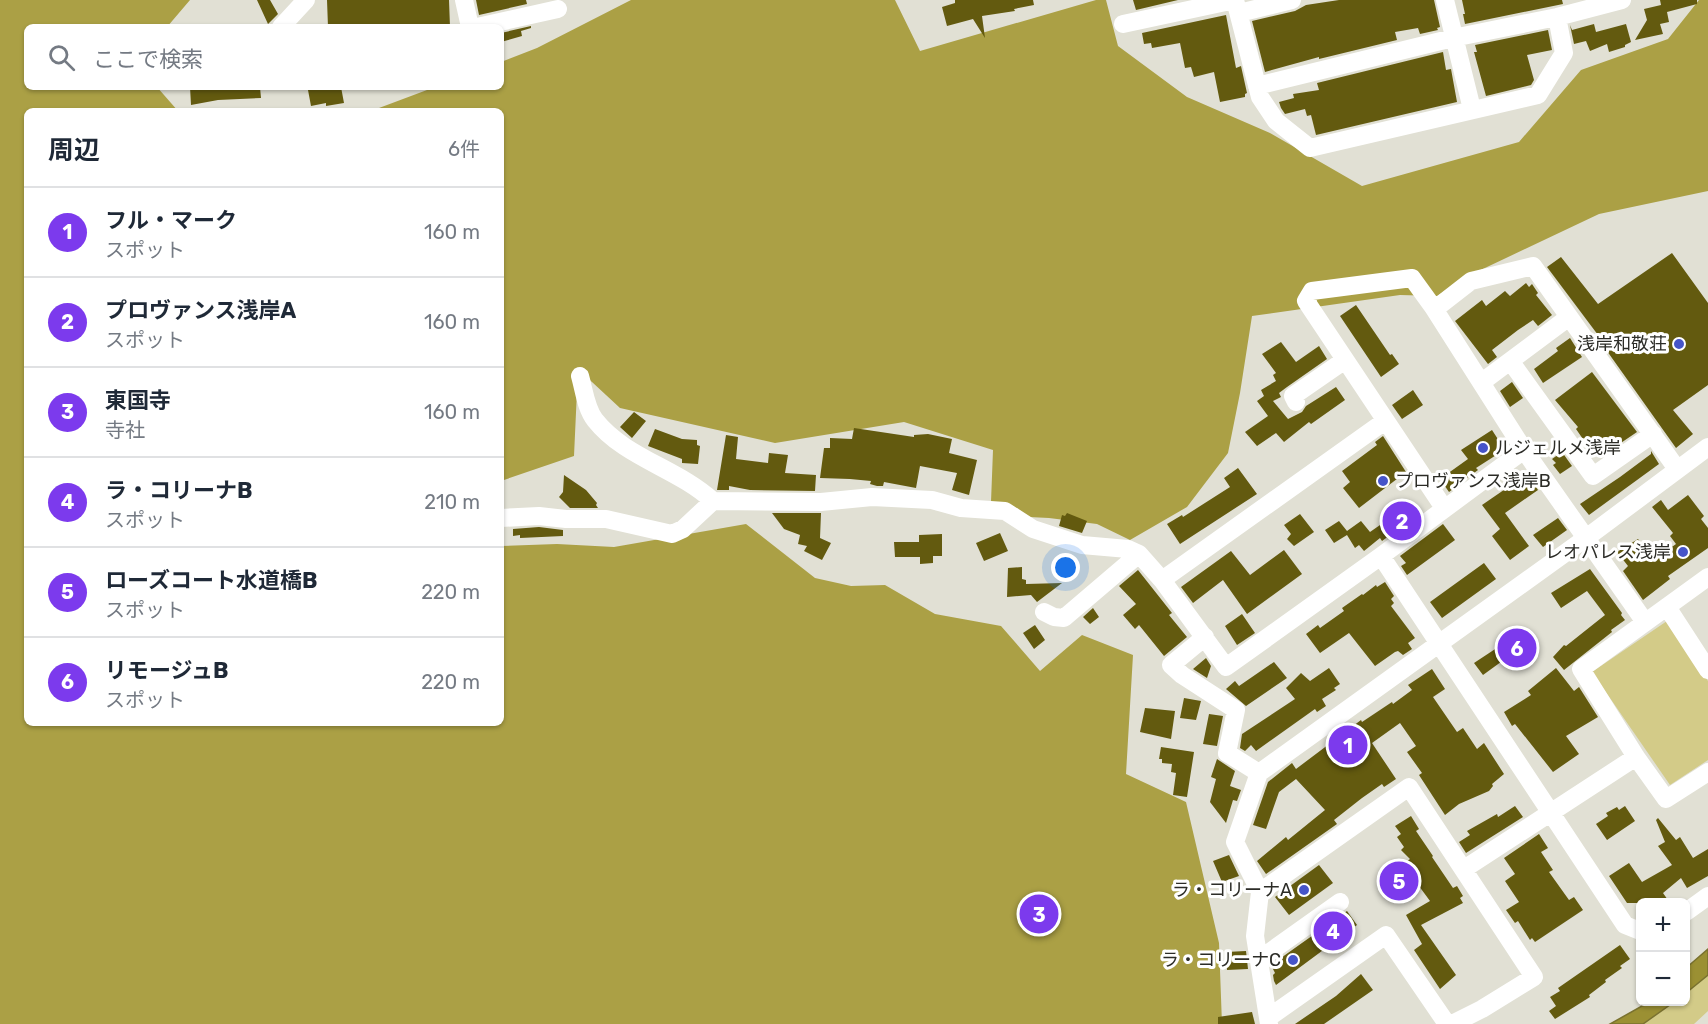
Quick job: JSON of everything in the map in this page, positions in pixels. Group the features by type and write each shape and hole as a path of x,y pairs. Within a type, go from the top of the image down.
{"street":[{"path":"284,24 306,0"},
{"path":"464,0 469,24"},
{"path":"1123,24 1235,0 1260,97 1276,122 1310,148 1538,95 1564,53 1557,17"},
{"path":"1239,12 1292,0"},
{"path":"1445,0 1472,109"},
{"path":"1257,86 1622,0"},
{"path":"490,24 558,9"},
{"path":"1435,309 1471,281 1533,266 1677,469"},
{"path":"1444,508 1306,301 1312,291 1412,278 1435,309 1524,450 1645,622"},
{"path":"1482,382 1569,317"},
{"path":"1296,402 1293,396 1345,360"},
{"path":"1511,362 1593,476 1653,434"},
{"path":"580,376 593,419 627,449 680,476 700,489 712,501 821,502 872,497 932,500 961,508 1005,511 1033,529 1082,545 1128,549 1139,554 1162,580 1226,667 1382,556 1524,450"},
{"path":"1162,580 1313,470 1385,421"},
{"path":"1447,1024 1386,935 1268,1021 1255,936 1260,892 1235,842 1259,772 1586,538 1708,447"},
{"path":"504,518 540,516 566,519 606,519 672,534 683,529 712,501"},
{"path":"1044,612 1054,617 1064,618 1139,554"},
{"path":"1382,556 1625,924 1636,929"},
{"path":"1708,577 1581,669 1636,757 1666,799 1708,772"},
{"path":"1667,607 1708,670"},
{"path":"1205,638 1171,665 1182,675 1236,710 1227,753 1259,772"},
{"path":"1464,869 1636,757"},
{"path":"1260,892 1409,787 1534,977 1482,1009 1452,1024"},
{"path":"1690,909 1708,896"},
{"path":"1260,959 1340,902"}],"shaded area":[{"path":"0,0 190,0 170,24 24,24 24,90 160,90 175,108 24,108 24,726 504,726 504,546 557,544 614,547 746,524 815,578 851,586 885,585 935,614 1001,626 1040,671 1082,635 1133,655 1126,774 1186,802 1219,943 1222,1024 0,1024"},
{"path":"631,0 895,0 920,51 1096,0 1106,0 1118,46 1187,97 1270,133 1362,186 1519,142 1581,70 1668,39 1699,0 1708,0 1708,191 1599,214 1468,276 1437,296 1400,295 1252,316 1228,453 1187,507 1130,540 1097,524 1029,517 991,502 993,450 904,422 775,443 620,408 578,369 574,456 504,480 504,108 379,108 427,90 504,90 504,61 537,48"},
{"path":"1667,621 1708,681 1708,760 1670,785 1592,672"},
{"path":"1708,949 1708,975 1690,990 1690,965"},
{"path":"1708,975 1708,1011 1694,1024 1643,1024 1668,1006 1690,1006 1690,990"},
{"path":"1642,1006 1668,1006 1643,1024 1610,1024"}],"building":[{"path":"257,0 270,0 278,14 268,24"},
{"path":"327,0 449,0 450,24 328,24"},
{"path":"476,0 526,0 527,4 479,15"},
{"path":"955,0 1033,0 1034,5 1014,9 1015,11 982,16 985,38 973,19 947,26 942,7 955,3"},
{"path":"1133,0 1178,0 1136,10"},
{"path":"1339,0 1434,0 1440,27 1437,28 1438,30 1420,34 1418,28 1395,32 1397,40 1319,59 1319,57 1265,72 1252,21 1295,11 1306,5"},
{"path":"1462,0 1562,0 1563,4 1465,24"},
{"path":"1660,0 1697,0 1697,4 1667,12 1669,22 1660,24 1663,34 1635,40 1647,20 1644,9 1661,5"},
{"path":"1226,15 1236,68 1241,66 1247,93 1245,97 1220,102 1214,72 1194,77 1191,67 1185,68 1180,43 1152,48 1151,43 1144,44 1142,33"},
{"path":"1594,24 1596,32 1626,24 1631,42 1625,47 1609,52 1607,44 1590,51 1586,41 1574,44 1570,25 1572,30"},
{"path":"531,26 521,31 522,36 504,41 504,32"},
{"path":"1548,30 1552,50 1527,55 1534,80 1531,85 1486,96 1474,52 1477,52 1475,45"},
{"path":"1443,52 1446,70 1451,69 1457,102 1316,135 1311,115 1307,116 1305,109 1285,114 1279,102 1294,98 1293,94 1319,90 1317,83"},
{"path":"190,90 260,90 261,98 218,100 191,105"},
{"path":"308,90 342,90 344,103 311,106"},
{"path":"1672,253 1708,303 1708,385 1673,410 1693,434 1676,448 1602,344 1604,343 1547,267 1561,257 1598,304"},
{"path":"1526,283 1529,287 1532,284 1538,293 1536,295 1552,315 1538,326 1533,320 1518,330 1492,350 1497,357 1488,364 1455,321 1482,300 1486,306 1505,291 1510,296"},
{"path":"1356,305 1390,355 1392,354 1399,364 1381,377 1340,316"},
{"path":"1570,338 1582,357 1543,383 1534,369 1558,351 1556,348"},
{"path":"1281,342 1296,362 1319,346 1327,359 1279,393 1281,397 1273,401 1288,419 1302,412 1306,406 1336,387 1345,400 1311,424 1309,422 1284,442 1276,433 1257,446 1245,432 1268,416 1257,401 1264,396 1261,390 1276,381 1273,375 1276,373 1262,354"},
{"path":"1592,372 1637,432 1603,455 1590,438 1585,442 1576,429 1578,427 1555,400"},
{"path":"1512,382 1523,398 1510,407 1500,391"},
{"path":"1413,390 1423,405 1402,419 1392,405"},
{"path":"634,412 646,421 632,438 620,427"},
{"path":"854,428 914,437 914,435 928,434 952,439 949,453 977,460 969,495 952,490 957,473 920,466 916,488 884,482 883,486 877,486 870,484 871,481 820,478 824,448 830,448 830,438 852,439"},
{"path":"655,429 682,439 697,440 697,445 700,446 698,464 682,463 682,459 648,446"},
{"path":"1492,430 1503,447 1500,449 1501,452 1476,468 1478,470 1449,492 1440,479 1468,459 1461,450"},
{"path":"726,435 738,437 736,459 768,463 769,453 788,455 785,473 816,475 815,491 750,490 729,486 729,490 717,490"},
{"path":"1383,436 1406,472 1359,508 1343,488 1350,482 1342,471 1377,445 1375,442"},
{"path":"1651,451 1659,464 1589,515 1580,504 1651,454"},
{"path":"1562,452 1572,466 1560,474 1553,465 1556,463 1552,459"},
{"path":"1238,468 1257,494 1180,544 1167,524 1182,515 1183,517 1230,487 1224,478"},
{"path":"1527,474 1538,490 1505,513 1529,546 1510,560 1492,536 1500,529 1482,505"},
{"path":"564,475 586,490 597,503 598,508 570,508 559,497 563,492"},
{"path":"1688,495 1704,516 1701,519 1708,528 1708,548 1668,576 1670,579 1643,600 1623,571 1628,566 1617,552 1638,539 1652,557 1655,555 1658,557 1676,544 1670,536 1673,533 1652,507 1661,500 1668,510"},
{"path":"1413,502 1420,513 1382,541 1380,538 1364,551 1359,545 1355,548 1347,535 1334,543 1325,530 1339,521 1347,531 1361,521 1370,532"},
{"path":"772,513 821,513 820,538 831,543 822,560 804,551 807,546 798,544 800,535 784,529"},
{"path":"1067,513 1087,521 1082,533 1059,526 1062,515 1065,516"},
{"path":"1300,514 1314,532 1294,546 1287,539 1291,534 1284,525"},
{"path":"1558,518 1567,530 1543,547 1533,535"},
{"path":"1443,524 1455,540 1407,575 1401,566 1406,563 1400,556"},
{"path":"539,527 563,530 563,536 520,538 520,535 513,536 513,529"},
{"path":"1000,533 1008,551 984,561 976,543"},
{"path":"942,534 942,556 933,556 933,563 920,564 920,557 895,557 894,542 919,542 919,535"},
{"path":"1284,550 1302,574 1247,614 1223,580 1193,603 1181,587 1231,551 1250,575"},
{"path":"1484,563 1496,579 1442,618 1430,602"},
{"path":"1022,567 1022,579 1026,580 1026,584 1062,583 1037,602 1031,595 1007,597 1008,568"},
{"path":"1590,569 1625,620 1564,670 1553,657 1564,645 1566,646 1605,615 1587,591 1561,608 1551,593"},
{"path":"1138,570 1172,613 1169,615 1187,637 1164,656 1139,625 1135,629 1123,615 1136,604 1119,586"},
{"path":"1385,582 1394,596 1391,599 1394,603 1391,606 1415,638 1408,643 1412,649 1403,655 1398,651 1395,652 1375,666 1349,633 1320,653 1306,634 1318,625 1320,628 1344,611 1342,608 1376,585 1377,587"},
{"path":"1093,608 1099,617 1090,624 1083,617"},
{"path":"1242,614 1255,633 1237,645 1225,626"},
{"path":"1035,625 1045,640 1034,649 1023,633"},
{"path":"1524,630 1536,647 1510,666 1505,659 1483,675 1474,663"},
{"path":"1206,658 1211,666 1207,678 1193,669"},
{"path":"1274,662 1287,678 1246,706 1226,689 1235,681 1239,686"},
{"path":"1329,668 1340,684 1334,688 1336,690 1322,699 1326,706 1317,712 1315,709 1256,751 1251,745 1245,751 1240,748 1242,734 1295,699 1286,688 1301,673 1310,681"},
{"path":"1556,668 1574,691 1579,687 1598,717 1566,736 1579,754 1553,772 1515,724 1512,726 1504,712 1531,695 1528,691"},
{"path":"1432,669 1445,689 1433,697 1457,732 1463,728 1477,749 1484,743 1504,774 1492,784 1489,791 1459,804 1445,815 1419,775 1422,773 1407,752 1416,746 1400,723 1372,743 1396,779 1384,787 1382,784 1362,798 1334,820 1337,824 1266,874 1257,861 1325,810 1296,779 1279,792 1266,829 1253,825 1268,782 1292,763 1296,769 1361,720 1362,722 1392,702 1393,704 1412,690 1408,685"},
{"path":"1184,698 1201,701 1196,720 1180,718"},
{"path":"1145,708 1175,711 1171,739 1140,732"},
{"path":"1209,714 1223,716 1217,746 1203,744"},
{"path":"1161,747 1194,752 1187,797 1173,795 1176,773 1171,772 1172,764 1162,763 1162,759 1159,759"},
{"path":"1217,759 1235,771 1230,786 1241,790 1237,801 1233,800 1226,823 1210,802 1216,779 1211,777"},
{"path":"1515,806 1523,817 1466,853 1459,842 1470,835 1467,831 1497,814 1498,817"},
{"path":"1625,806 1635,821 1607,840 1596,824 1608,816 1606,813 1617,807 1619,810"},
{"path":"1411,816 1419,829 1416,831 1432,857 1453,888 1457,886 1463,896 1460,898 1463,903 1421,925 1456,975 1440,989 1414,950 1422,944 1406,915 1430,901 1416,882 1394,898 1381,880 1410,859 1401,850 1404,847 1397,837 1401,834 1395,826"},
{"path":"1658,818 1676,840 1680,837 1693,858 1708,849 1708,876 1687,888 1681,878 1663,893 1666,898 1636,898 1636,903 1627,903 1609,876 1629,863 1642,882 1672,865 1658,846 1665,842 1656,820"},
{"path":"1539,834 1548,848 1541,852 1553,870 1549,872 1569,900 1574,897 1583,910 1535,942 1532,938 1530,940 1518,921 1515,923 1506,910 1519,902 1505,881 1515,874 1504,858"},
{"path":"1229,855 1239,876 1222,882 1213,861"},
{"name":"ラ・コリーナA","path":"1319,865 1333,883 1289,915 1275,897"},
{"path":"1042,901 1058,914 1054,917 1058,921 1049,930 1031,912"},
{"path":"1347,911 1357,925 1276,985 1273,975 1275,973 1271,965"},
{"path":"1620,945 1630,959 1589,995 1590,997 1555,1019 1549,1011 1556,1006 1550,997 1560,991 1558,988"},
{"path":"1246,951 1248,969 1227,970 1226,952"},
{"path":"1361,974 1373,990 1324,1024 1295,1024 1336,996"},
{"path":"1252,1012 1255,1024 1218,1024 1218,1017"}],"place":[{"name":"浅岸和敬荘","path":"1679,344"},
{"name":"ルジェルメ浅岸","path":"1483,448"},
{"name":"プロヴァンス浅岸B","path":"1383,481"},
{"name":"プロヴァンス浅岸A","path":"1402,521"},
{"name":"レオパレス浅岸","path":"1683,552"},
{"name":"リモージュB","path":"1517,648"},
{"name":"フル・マーク","path":"1348,745"},
{"name":"ローズコート水道橋B","path":"1399,881"},
{"name":"ラ・コリーナA","path":"1304,890"},
{"name":"東国寺","path":"1039,914"},
{"name":"ラ・コリーナB","path":"1333,931"},
{"name":"ラ・コリーナC","path":"1293,960"}]}
